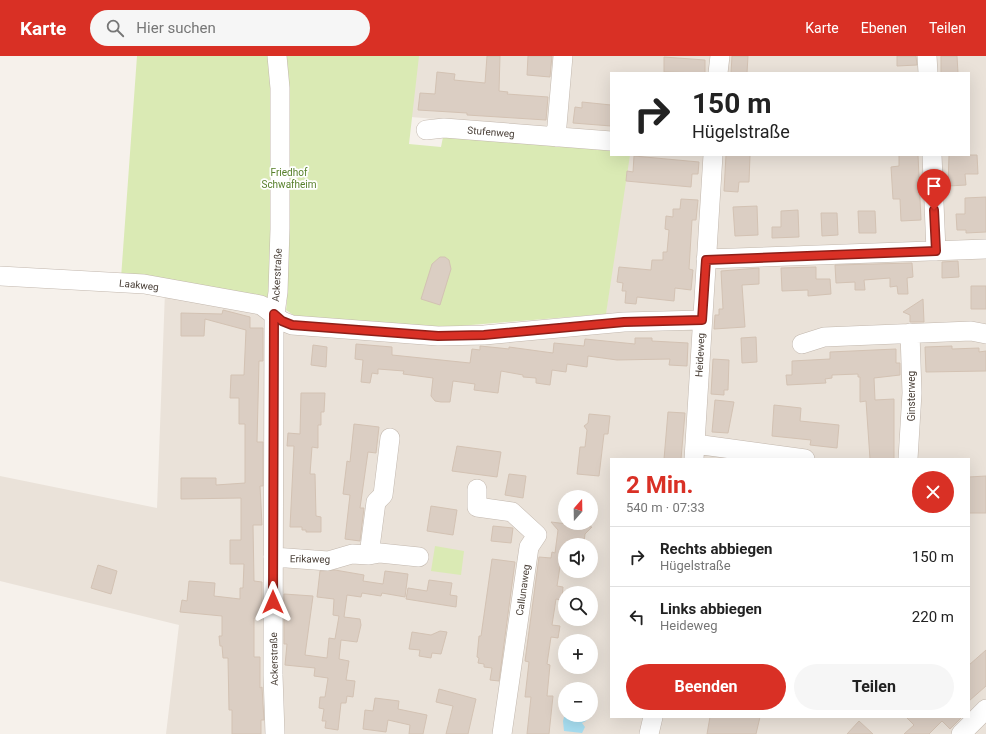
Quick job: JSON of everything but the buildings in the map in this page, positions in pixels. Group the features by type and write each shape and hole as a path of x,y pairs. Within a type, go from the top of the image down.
{"street":[{"name":"Ackerstraße","path":"275,734 273,557 274,314 278,292 280,229 280,88 277,56"},
{"path":"556,137 563,56"},
{"path":"718,72 720,56"},
{"path":"927,56 928,72"},
{"name":"Stufenweg","path":"426,130 444,128 610,141"},
{"name":"Heideweg","path":"694,452 713,156"},
{"path":"932,156 936,251"},
{"path":"706,260 986,249"},
{"name":"Laakweg","path":"0,276 144,284 261,305 282,321 292,325 438,336 484,335 624,322 702,320"},
{"path":"802,344 824,337 971,331 986,334"},
{"name":"Ginsterweg","path":"908,458 912,393 910,333"},
{"path":"369,555 376,502 383,495 390,438"},
{"path":"694,452 789,458"},
{"name":"Callunaweg","path":"477,489 477,507 512,512 537,535 529,547 502,734"},
{"name":"Erikaweg","path":"273,557 328,561 352,554 369,555 380,553 419,557"},
{"path":"961,734 986,709"},
{"path":"649,734 653,718"}],"shaded area":[{"path":"418,56 986,56 986,734 166,734 179,625 0,581 0,476 157,508 165,291 260,310 285,328 603,332 629,156 970,156 970,72 610,72 610,133 411,117"}],"green space":[{"name":"Friedhof Schwafheim","path":"137,56 419,56 409,144 441,147 443,137 610,150 610,156 630,156 606,314 423,329 296,317 286,310 287,301 121,278"},
{"path":"435,546 464,551 461,575 431,571"}],"water":[{"path":"563,722 584,722 582,723 585,727 582,733 564,731"}],"route":[{"path":"273,602 274,314 282,321 292,325 438,336 484,335 624,322 702,320 706,260 936,251 934,210"}]}
